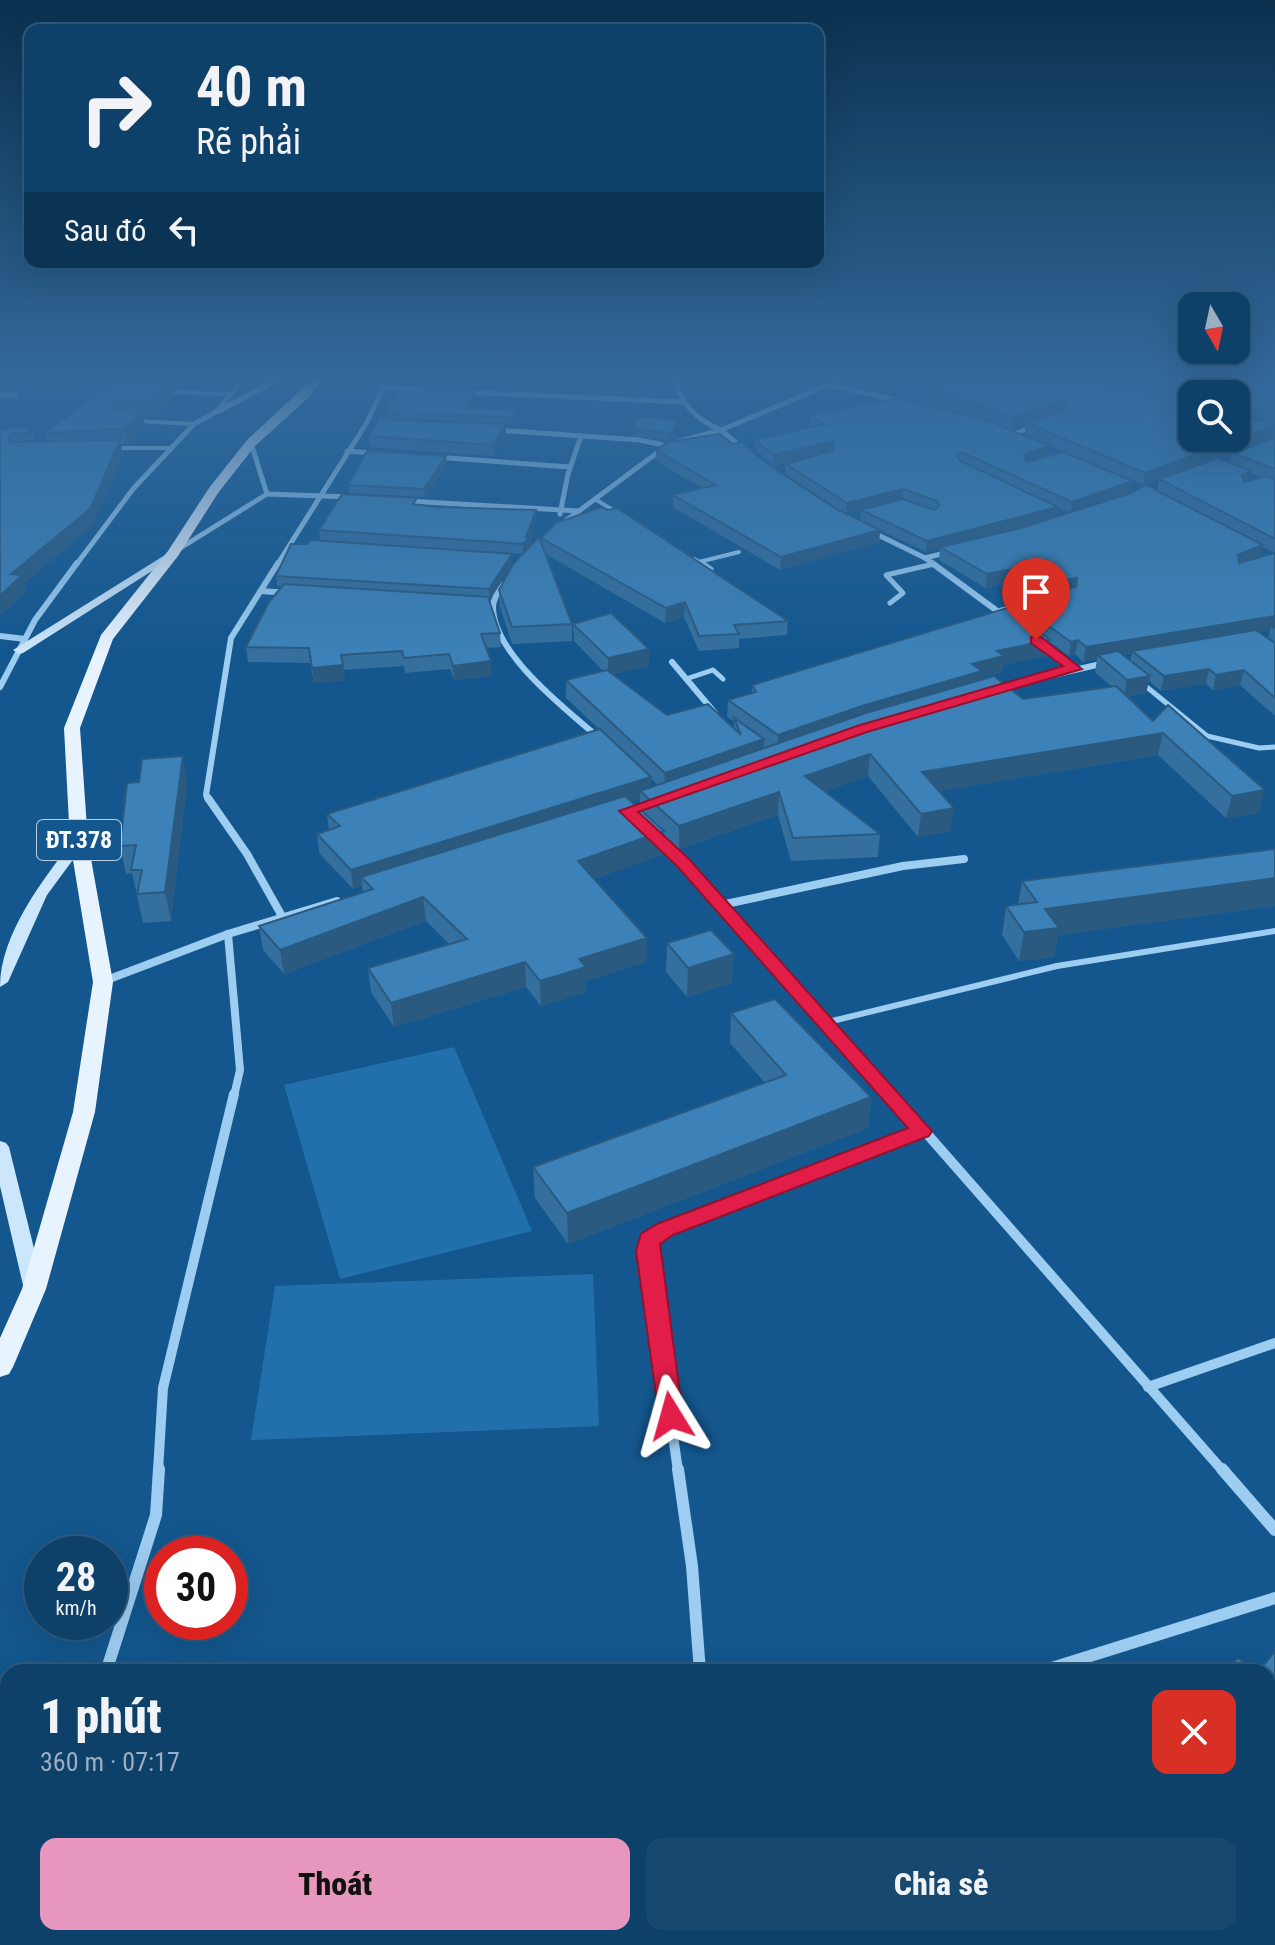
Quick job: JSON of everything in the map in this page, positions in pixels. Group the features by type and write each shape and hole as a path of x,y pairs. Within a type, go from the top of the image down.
{"main road":[{"name":"ĐT.378","path":"0,1367 34,1289 84,1112 103,982 79,842 72,728 106,638 173,553 230,470"},
{"path":"22,645 173,553"},
{"path":"0,982 40,895 79,842"},
{"path":"0,1147 34,1289"}],"street":[{"path":"0,686 35,620 133,489 151,470"},
{"path":"259,470 267,494"},
{"path":"283,918 247,854 206,795 231,638 335,470"},
{"path":"562,523 559,509 569,470"},
{"path":"553,532 635,470"},
{"path":"173,553 267,494 363,498"},
{"path":"394,500 579,511"},
{"path":"858,526 925,558 1008,619"},
{"path":"291,543 307,544"},
{"path":"925,558 956,550"},
{"path":"509,577 493,606 507,647 536,680 605,744"},
{"path":"261,591 292,593"},
{"path":"478,605 493,606"},
{"path":"0,636 22,645"},
{"path":"1031,636 1075,669"},
{"path":"990,691 1115,661"},
{"path":"672,662 719,718"},
{"path":"649,831 828,1022 1275,1530"},
{"path":"721,905 903,866 964,859"},
{"path":"103,982 228,934 343,899"},
{"path":"109,1664 156,1515 163,1388 240,1070 228,934"},
{"path":"699,1664 692,1566 649,1266 649,1240 665,1229 922,1131"},
{"path":"1148,1387 1275,1343"},
{"path":"1064,1664 1275,1598"}],"lane":[{"path":"595,499 621,515"},
{"path":"699,562 739,552"},
{"path":"686,554 711,569"},
{"path":"890,603 903,593 886,575 934,564"},
{"path":"997,611 1038,603"},
{"path":"686,679 713,670 723,679"},
{"path":"1138,680 1207,736 1259,748 1275,747"},
{"path":"828,1022 1057,966 1275,931"}],"shaded area":[{"path":"454,1047 532,1231 340,1279 284,1085"},
{"path":"593,1274 599,1426 251,1440 275,1286"}],"building":[{"path":"0,470 107,470 90,509 11,574 22,575 0,596"},
{"path":"357,470 437,470 424,489 348,485"},
{"path":"690,470 776,470 836,509 880,530 781,557 673,495 716,485"},
{"path":"795,470 979,470 1058,507 927,541 861,510 903,499 934,510 939,506 937,501 903,489 847,503"},
{"path":"1000,470 1106,470 1133,481 1072,502"},
{"path":"1185,470 1248,470 1251,471 1242,475 1244,482 1266,476 1275,479 1275,539 1159,479"},
{"path":"1146,485 1263,545 1238,555 1239,563 1275,553 1275,616 1086,647 1078,640 1071,642 1021,606 1027,604 1025,597 1076,587 1077,578 1022,587 1017,568 987,574 940,547 1021,528 1131,493"},
{"path":"342,494 417,498 413,504 434,507 536,510 526,537 531,536 523,544 319,530"},
{"path":"601,507 608,510 617,508 788,621 734,625 739,634 699,636 685,602 666,608 541,538 556,523"},
{"path":"539,537 572,624 512,627 499,590 513,564"},
{"path":"310,540 512,554 489,589 276,576 291,544 307,544"},
{"path":"284,584 488,597 500,633 481,634 491,661 453,666 449,654 404,658 402,651 341,655 343,665 312,668 309,648 246,647 269,602"},
{"path":"1007,608 1050,640 997,651 1004,656 972,664 982,671 862,706 778,735 728,700 756,692 752,685"},
{"path":"611,613 649,649 608,658 573,624"},
{"path":"1256,630 1275,643 1275,698 1244,670 1216,675 1209,669 1164,676 1132,651"},
{"path":"1118,651 1150,676 1127,680 1098,655"},
{"path":"607,670 667,715 708,704 741,735 734,718 764,739 665,773 566,680"},
{"path":"994,676 1023,699 1116,686 1153,721 1168,705 1265,790 1232,796 1163,733 922,772 954,808 921,814 870,754 805,776 880,834 793,838 779,792 679,826 640,791 866,713"},
{"path":"600,729 651,777 351,870 317,834 340,826 327,814"},
{"path":"183,756 165,892 137,894 142,870 131,870 136,845 120,846 127,783 139,782 142,759"},
{"path":"625,796 664,831 578,861 647,938 579,959 586,967 540,981 525,962 391,1003 368,968 467,939 423,897 280,950 259,926 373,889 361,877"},
{"path":"1274,849 1275,878 1045,909 1059,928 1024,932 1006,906 1037,902 1022,881"},
{"path":"711,930 734,954 688,968 667,943"},
{"path":"775,999 871,1097 567,1213 533,1167 786,1075 731,1013"},
{"path":"1275,1651 1275,1664 1264,1664"},
{"path":"1238,1658 1246,1664 1232,1664"}],"route":[{"path":"671,1416 647,1251 649,1240 665,1229 922,1131 683,862 627,811 862,729 1047,674 1075,669 1036,640"}]}
